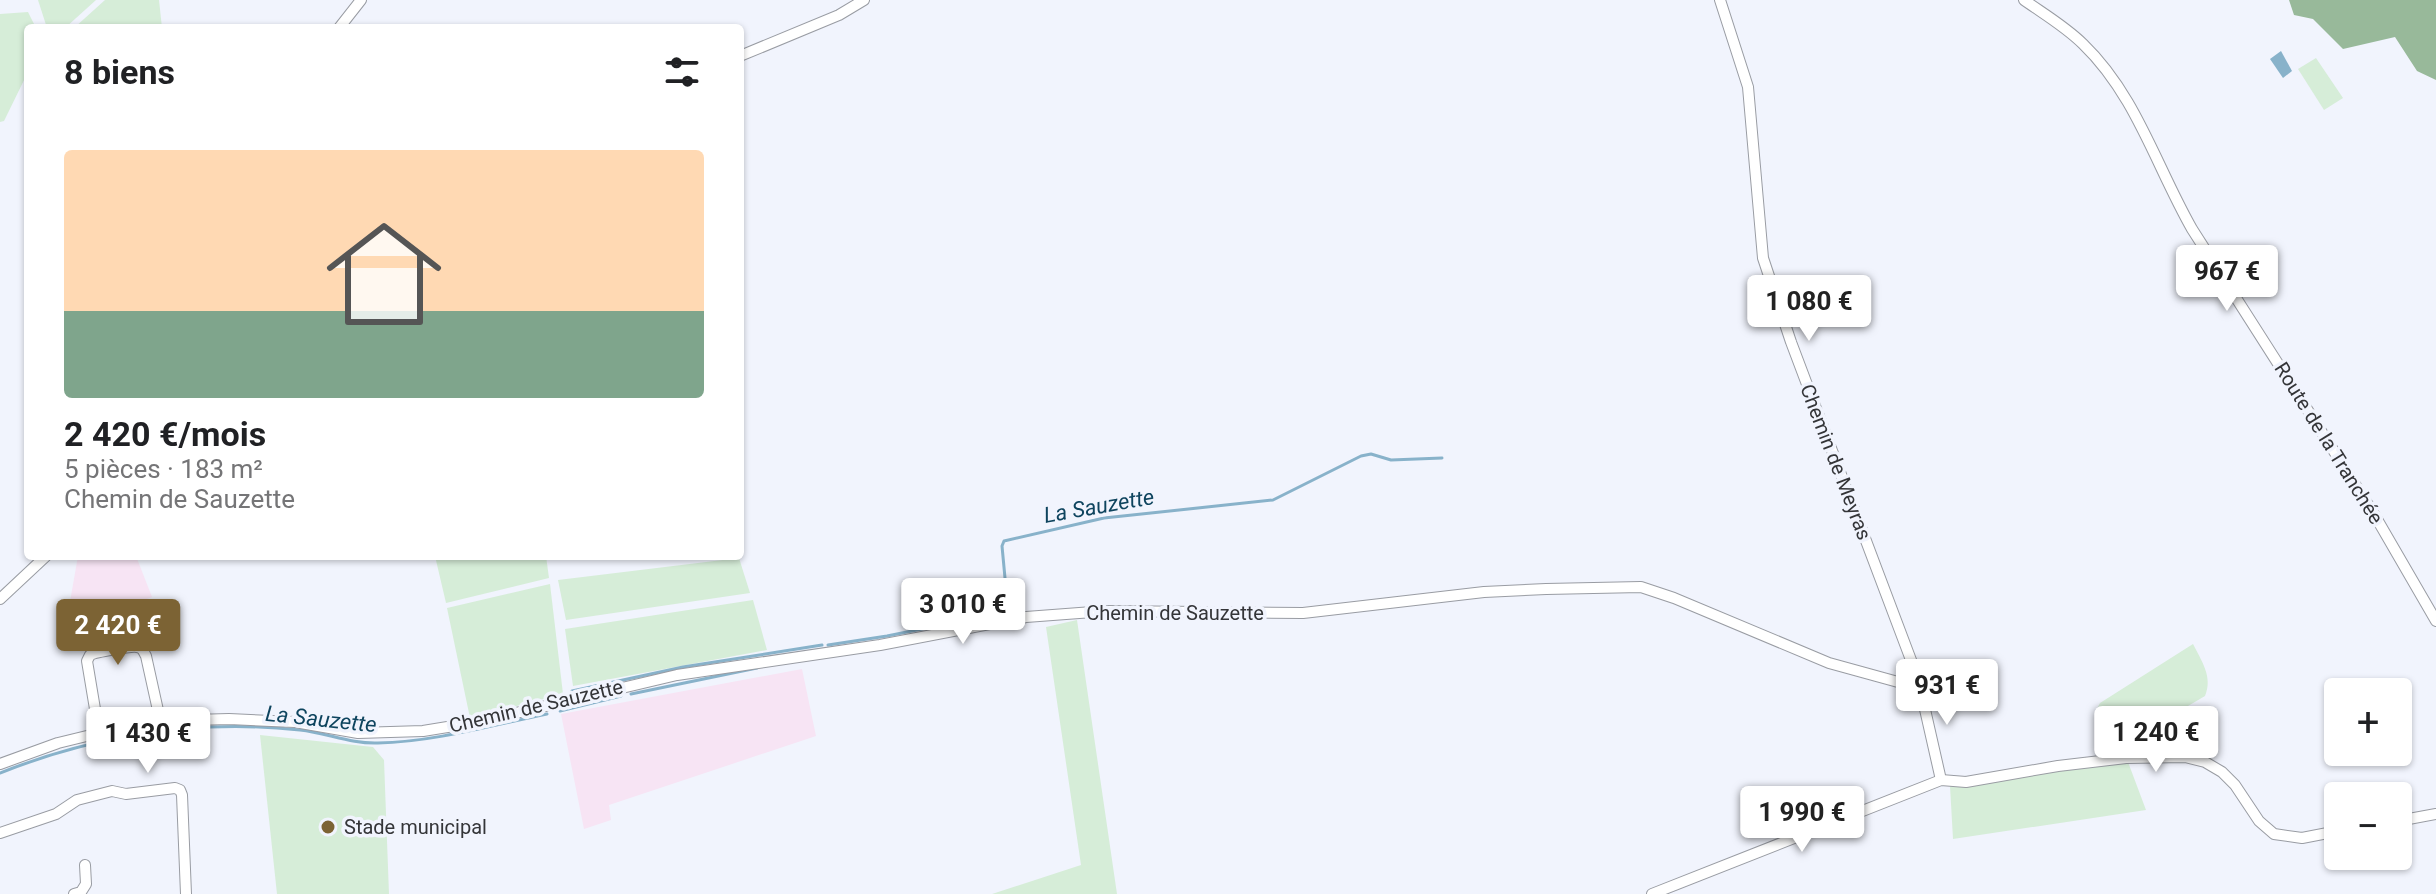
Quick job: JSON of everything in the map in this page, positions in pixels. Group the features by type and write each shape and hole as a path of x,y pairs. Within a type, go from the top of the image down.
{"street":[{"path":"342,24 361,0"},
{"path":"744,54 839,15 864,0"},
{"name":"Chemin de Meyras","path":"1720,0 1748,87 1763,258 1795,353 1911,660 1941,780"},
{"name":"Route de la Tranchée","path":"2024,0 2082,43 2118,87 2150,142 2192,229 2374,514 2436,621"},
{"path":"0,599 42,560"},
{"name":"Chemin de Sauzette","path":"0,764 58,743 161,724 229,719 295,722 358,733 423,731 478,722 677,675 880,645 1026,617 1106,611 1303,613 1484,592 1626,586 1641,587 1674,598 1829,663 1898,682 1917,684"},
{"path":"99,733 87,661 96,653 126,648 137,647 146,656 161,724"},
{"path":"1652,894 1941,780 1966,782 2126,758 2185,757 2205,762 2222,772 2235,785 2259,821 2274,834 2302,838 2324,834"},
{"path":"0,833 56,814 68,804 88,797 112,791 126,794 175,788 182,795 186,894"},
{"path":"2412,818 2436,814"},
{"path":"74,894 81,892 86,884 85,865"}],"shaded area":[{"path":"77,560 138,560 152,597 65,630"},
{"path":"802,669 816,736 609,805 611,820 584,829 561,714"}],"green space":[{"path":"38,0 96,0 69,24 46,24"},
{"path":"105,0 159,0 162,24 78,24"},
{"path":"2289,0 2436,0 2436,80 2417,71 2395,37 2343,49 2313,19 2294,15"},
{"path":"28,12 34,24 24,24 24,80 4,121 0,122 0,14"},
{"path":"2316,58 2343,98 2324,110 2298,69"},
{"path":"436,560 547,560 549,578 446,603"},
{"path":"740,560 750,593 566,620 558,580"},
{"path":"550,584 563,694 470,718 447,608"},
{"path":"753,600 767,650 573,686 565,629"},
{"path":"1077,620 1117,894 992,894 1081,865 1046,627"},
{"path":"2193,644 2207,676 2205,696 2111,751 2097,721 2100,703"},
{"name":"Stade municipal","path":"260,735 373,747 384,760 389,894 277,894"},
{"path":"2108,762 2128,762 2146,810 1953,839 1950,786 1966,786"}],"water":[{"path":"2281,51 2292,71 2283,78 2270,59"}],"waterway":[{"name":"La Sauzette","path":"828,645 1006,612 1004,541 1104,518 1273,500 1361,456 1371,454 1391,460 1442,458"},
{"path":"572,691 683,667 822,645"},
{"name":"La Sauzette","path":"631,694 757,668"},
{"name":"La Sauzette","path":"560,711 621,696"},
{"name":"La Sauzette","path":"0,773 73,749 147,733 261,727 378,743 441,736 547,714"}],"place":[{"name":"Stade municipal","path":"328,827"}]}
